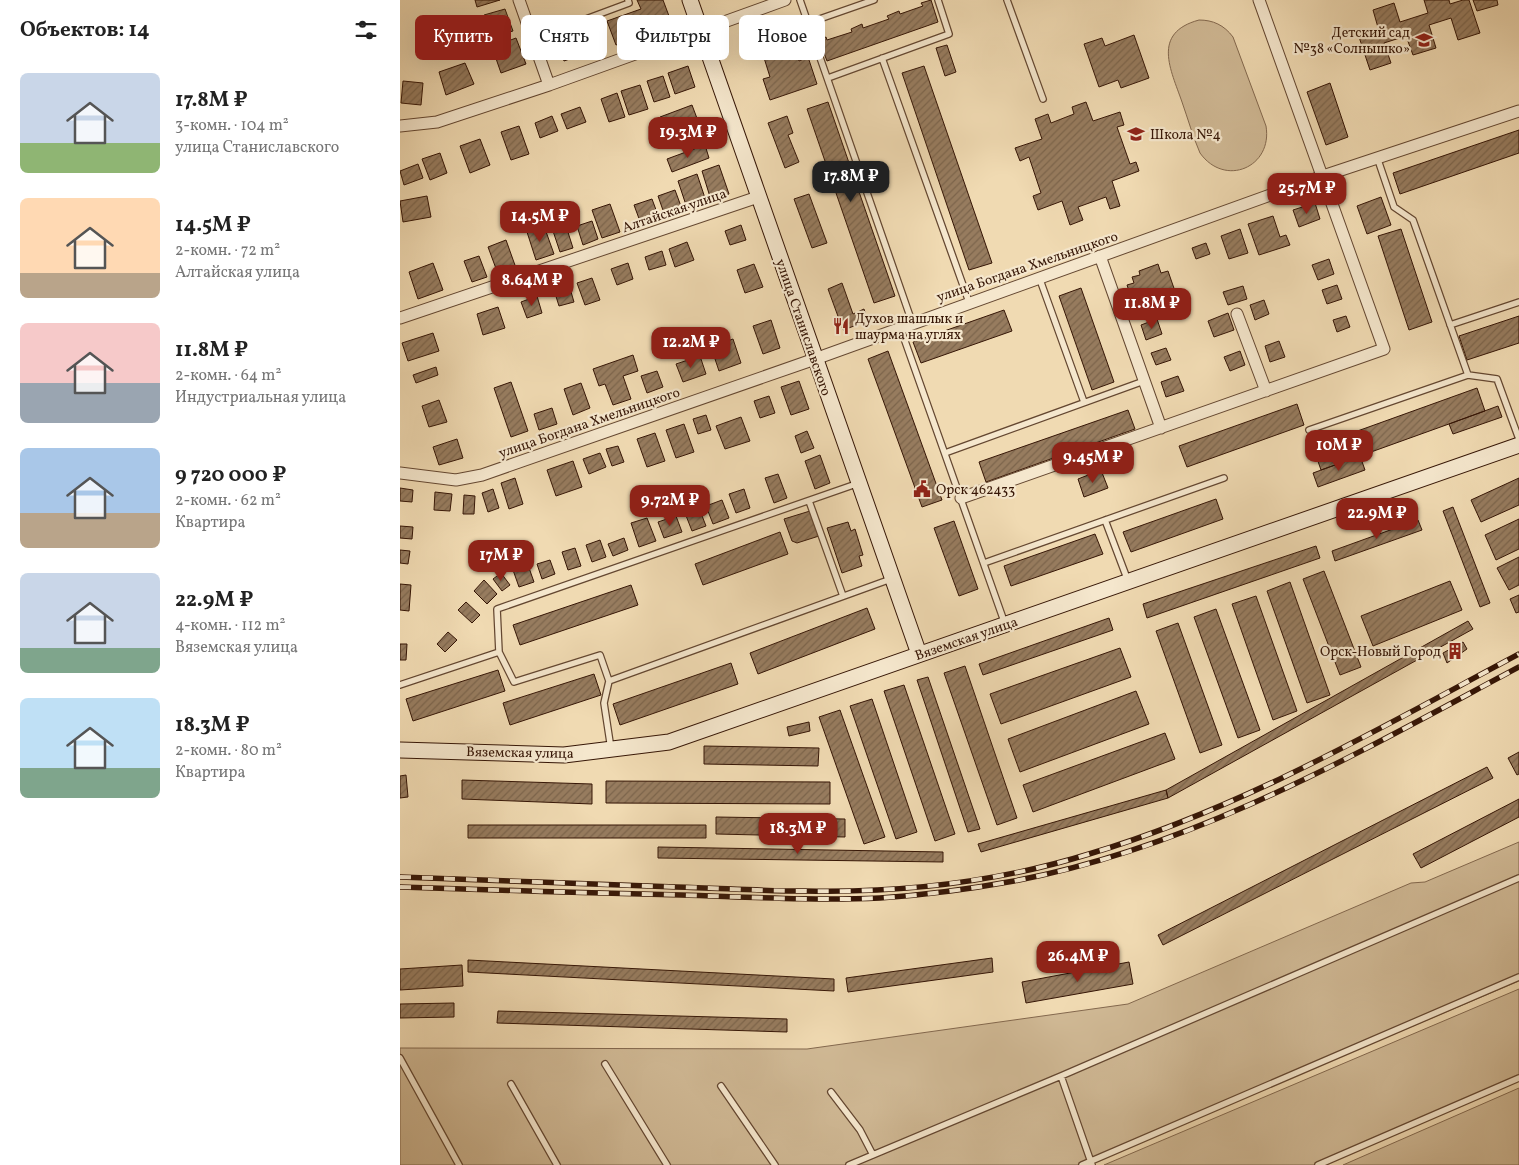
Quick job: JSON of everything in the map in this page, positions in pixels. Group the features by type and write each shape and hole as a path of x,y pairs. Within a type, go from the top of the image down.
{"main road":[{"name":"улица Станиславского","path":"690,0 695,15"},
{"name":"улица Станиславского","path":"710,60 919,654"},
{"name":"Вяземская улица","path":"400,750 564,755 669,742 1519,445"}],"street":[{"path":"519,0 549,85"},
{"path":"729,20 785,0"},
{"path":"961,498 1384,349 1259,0"},
{"path":"400,126 437,122 618,60"},
{"name":"улица Богдана Хмельницкого","path":"400,473 456,480 482,475 815,359 912,322 1377,157 1519,111"},
{"name":"Алтайская улица","path":"400,318 758,197"},
{"path":"1100,256 1162,428"},
{"path":"1238,314 1266,391"}],"lane":[{"path":"596,15 628,3 628,0"},
{"path":"800,0 805,15"},
{"path":"825,17 874,0"},
{"path":"828,78 949,34 938,0"},
{"path":"1007,0 1043,99"},
{"path":"882,58 970,302"},
{"path":"821,60 912,322"},
{"path":"1377,157 1394,207 1413,220 1468,375"},
{"path":"1039,278 1084,402"},
{"path":"1450,325 1519,302"},
{"path":"900,327 1005,624"},
{"path":"1309,430 1468,375 1498,379 1519,439"},
{"path":"945,453 1144,381"},
{"path":"984,563 1224,478"},
{"path":"611,749 604,703 609,681 600,655 514,682 499,652 497,609 859,484"},
{"path":"809,501 843,596"},
{"path":"1105,520 1128,581"},
{"path":"609,681 893,578"},
{"path":"400,685 499,652"},
{"path":"849,1165 1061,1076 1519,878"},
{"path":"1082,1165 1091,1163 1519,977"},
{"path":"400,1058 458,1165"},
{"path":"605,1064 667,1165"},
{"path":"1061,1076 1091,1163"},
{"path":"1318,1165 1519,1078"},
{"path":"511,1084 558,1165"},
{"path":"721,1086 775,1165"},
{"path":"831,1092 860,1130 873,1155"}],"shaded area":[{"path":"1199,20 1218,24 1233,37 1266,126 1266,140 1262,152 1255,162 1245,168 1234,171 1210,164 1200,153 1173,78 1168,54 1170,43 1175,34 1184,26"},
{"path":"1519,842 1519,981 1085,1165 400,1165 400,1048 807,1049 1128,1004 1411,883 1425,882"},
{"path":"1519,989 1519,1079 1324,1165 1104,1165"},
{"path":"1519,1088 1519,1165 1343,1165"}],"building":[{"path":"475,0 500,0 477,7"},
{"path":"637,0 663,0 669,15 624,15 641,9"},
{"path":"931,0 938,22 827,61 825,56 825,37 827,40 852,32 851,29 862,24 863,28 889,19 887,16 899,11 900,14 923,6 921,3"},
{"path":"1424,0 1449,0 1450,4 1469,0 1480,33 1458,40 1451,18 1429,25 1436,48 1413,55 1406,36 1384,43 1391,63 1370,70 1359,37 1379,31 1373,10 1394,3 1400,22 1428,13"},
{"path":"1473,0 1497,0 1498,5 1477,11"},
{"path":"505,9 507,15 484,15"},
{"path":"617,17 617,45 616,45 607,21"},
{"path":"1134,35 1149,78 1121,88 1118,80 1099,87 1084,44 1102,38 1105,46"},
{"path":"516,38 521,51 521,60 524,60 526,64 501,73 496,60 511,60 511,40"},
{"path":"947,45 956,72 945,76 936,48"},
{"path":"765,60 809,60 817,84 770,100 763,79 770,77"},
{"path":"465,63 474,84 446,95 439,72"},
{"path":"688,66 695,87 675,94 668,73"},
{"path":"924,66 992,263 969,270 902,73"},
{"path":"663,76 670,97 654,102 647,81"},
{"path":"403,81 423,83 421,105 401,103"},
{"path":"1330,83 1348,137 1326,145 1307,92"},
{"path":"640,85 648,109 629,115 621,91"},
{"path":"617,93 625,117 609,122 601,99"},
{"path":"828,102 895,296 874,303 807,109"},
{"path":"1086,102 1093,121 1120,112 1124,125 1117,127 1130,164 1136,162 1139,171 1112,181 1120,206 1110,209 1106,197 1078,207 1083,220 1070,225 1062,201 1038,210 1033,196 1041,193 1029,157 1020,161 1015,148 1042,139 1035,119 1048,114 1051,123 1074,114 1072,107"},
{"path":"692,105 701,129 669,141 660,117"},
{"path":"580,107 586,122 567,129 561,114"},
{"path":"552,116 558,131 540,138 535,123"},
{"path":"787,116 793,133 788,135 799,162 785,168 768,123"},
{"path":"519,126 529,154 511,160 501,132"},
{"path":"1519,130 1519,153 1400,194 1393,173"},
{"path":"480,139 490,165 470,173 460,146"},
{"path":"705,145 709,158 672,172 667,159"},
{"path":"440,153 447,173 430,180 422,159"},
{"path":"418,164 423,178 404,185 400,171"},
{"path":"719,165 729,194 711,200 702,171"},
{"path":"697,174 706,201 687,208 678,181"},
{"path":"675,190 682,209 665,216 658,196"},
{"path":"809,194 827,243 812,248 794,199"},
{"path":"427,196 431,217 403,222 400,201"},
{"path":"1381,197 1391,225 1367,234 1357,206"},
{"path":"652,199 659,218 641,224 634,205"},
{"path":"1315,203 1320,219 1299,227 1293,210"},
{"path":"610,204 620,232 602,238 592,210"},
{"path":"1273,216 1280,237 1286,235 1290,245 1259,255 1248,224"},
{"path":"592,221 598,239 583,245 577,226"},
{"path":"741,225 746,240 730,245 725,231"},
{"path":"544,226 554,254 536,260 527,232"},
{"path":"566,226 573,248 560,252 553,231"},
{"path":"1240,229 1248,253 1229,259 1221,236"},
{"path":"1401,229 1432,322 1409,330 1378,236"},
{"path":"506,240 516,268 498,274 488,247"},
{"path":"687,242 694,260 675,267 669,249"},
{"path":"1206,243 1210,254 1196,259 1192,248"},
{"path":"662,251 666,265 649,270 645,257"},
{"path":"479,256 487,277 472,282 464,261"},
{"path":"1329,259 1334,274 1318,280 1312,265"},
{"path":"433,263 443,290 418,299 409,272"},
{"path":"628,263 633,279 617,285 611,269"},
{"path":"754,264 763,287 745,293 737,270"},
{"path":"1158,264 1161,273 1168,271 1177,297 1159,304 1156,296 1141,301 1140,298 1132,300 1127,285 1134,283 1132,277 1140,275 1139,271"},
{"path":"592,278 600,300 585,305 577,283"},
{"path":"842,283 853,314 864,309 868,321 843,330 828,289"},
{"path":"569,285 574,302 559,306 554,290"},
{"path":"1337,285 1342,299 1327,304 1322,290"},
{"path":"1243,286 1247,299 1228,305 1223,292"},
{"path":"1081,288 1114,382 1092,390 1059,296"},
{"path":"537,296 542,313 527,318 521,302"},
{"path":"1264,300 1269,314 1255,320 1250,305"},
{"path":"498,307 505,328 483,335 477,314"},
{"path":"1004,310 1012,331 921,363 913,342"},
{"path":"1228,313 1234,330 1214,337 1208,321"},
{"path":"1346,316 1350,327 1337,332 1333,320"},
{"path":"1519,316 1519,343 1467,360 1459,336"},
{"path":"1157,319 1162,334 1146,340 1141,325"},
{"path":"771,320 780,348 763,354 753,326"},
{"path":"433,333 439,351 408,361 402,343"},
{"path":"733,339 741,363 719,371 711,347"},
{"path":"1279,341 1285,357 1270,362 1265,346"},
{"path":"1166,348 1171,360 1156,365 1151,353"},
{"path":"888,351 942,500 922,507 868,359"},
{"path":"1240,351 1245,365 1230,371 1224,357"},
{"path":"633,355 638,371 623,376 631,399 613,405 605,384 599,386 593,369"},
{"path":"700,356 706,374 683,382 676,364"},
{"path":"436,367 438,375 416,383 413,375"},
{"path":"657,371 663,387 647,393 641,376"},
{"path":"1178,376 1184,391 1166,397 1161,382"},
{"path":"799,381 809,409 791,415 781,387"},
{"path":"511,382 528,431 511,437 494,388"},
{"path":"581,383 590,408 573,415 564,389"},
{"path":"1477,388 1485,411 1321,470 1313,447"},
{"path":"769,396 775,413 760,418 754,401"},
{"path":"439,400 447,422 429,427 422,406"},
{"path":"1297,404 1304,425 1187,467 1179,446"},
{"path":"1498,406 1502,417 1453,434 1449,424"},
{"path":"552,408 557,424 539,430 534,414"},
{"path":"1128,410 1135,429 986,482 979,462"},
{"path":"706,415 711,430 698,434 693,419"},
{"path":"741,417 750,441 725,449 716,426"},
{"path":"684,424 694,452 676,458 666,430"},
{"path":"807,431 814,448 801,453 795,436"},
{"path":"655,433 665,461 647,467 637,439"},
{"path":"457,439 463,458 439,465 433,447"},
{"path":"618,446 624,462 612,466 606,449"},
{"path":"600,453 606,467 589,474 583,459"},
{"path":"820,455 830,483 815,489 805,461"},
{"path":"1360,456 1365,470 1318,487 1313,473"},
{"path":"573,461 582,487 556,496 547,470"},
{"path":"1101,470 1108,488 1084,497 1078,479"},
{"path":"778,474 787,498 774,503 765,478"},
{"path":"515,478 523,504 509,509 501,483"},
{"path":"1519,478 1519,505 1481,522 1471,500"},
{"path":"400,488 413,490 412,502 400,501"},
{"path":"493,489 499,508 488,512 482,493"},
{"path":"744,489 750,508 736,513 729,494"},
{"path":"435,492 452,494 450,511 434,510"},
{"path":"464,495 475,496 474,514 463,514"},
{"path":"1216,499 1223,519 1131,552 1123,532"},
{"path":"722,500 729,518 713,524 706,506"},
{"path":"1453,507 1490,603 1480,607 1443,511"},
{"path":"699,508 706,526 692,531 685,513"},
{"path":"810,511 819,536 797,543 792,541 784,519"},
{"path":"676,516 682,532 664,538 658,522"},
{"path":"647,518 656,541 639,547 631,523"},
{"path":"1519,519 1519,549 1496,560 1485,535"},
{"path":"1418,520 1422,530 1335,561 1332,551"},
{"path":"954,521 978,589 959,596 934,528"},
{"path":"848,522 851,531 855,529 863,555 859,556 862,566 842,573 827,528"},
{"path":"400,526 413,527 412,539 400,538"},
{"path":"780,532 788,554 703,585 695,564"},
{"path":"1095,534 1103,554 1011,586 1004,566"},
{"path":"624,538 628,550 613,556 608,544"},
{"path":"600,540 606,557 592,562 586,545"},
{"path":"1316,546 1320,558 1147,618 1143,604"},
{"path":"575,548 581,566 568,570 562,552"},
{"path":"400,550 410,551 408,564 400,563"},
{"path":"1519,557 1519,585 1509,590 1497,568"},
{"path":"550,560 555,574 542,579 537,564"},
{"path":"528,565 534,582 519,587 513,570"},
{"path":"1324,571 1361,667 1340,675 1303,579"},
{"path":"501,573 510,585 502,591 493,579"},
{"path":"484,580 497,594 487,604 474,591"},
{"path":"1450,581 1462,610 1373,646 1361,616"},
{"path":"1290,582 1330,695 1307,703 1267,591"},
{"path":"400,584 411,585 409,611 400,610"},
{"path":"631,585 638,605 520,645 513,625"},
{"path":"1519,595 1519,612 1516,613 1510,599"},
{"path":"1256,596 1297,711 1273,720 1232,604"},
{"path":"466,602 480,615 472,623 458,610"},
{"path":"867,608 875,629 758,674 750,653"},
{"path":"1216,609 1260,730 1238,738 1194,617"},
{"path":"1109,618 1113,630 983,675 979,664"},
{"path":"1468,621 1473,629 1168,798 1166,790"},
{"path":"1178,623 1222,745 1200,753 1156,631"},
{"path":"448,632 457,640 445,652 437,644"},
{"name":"Орск-Новый Город","path":"1463,642 1467,649 1447,663 1443,653"},
{"path":"400,644 407,644 406,660 400,660"},
{"path":"1120,648 1131,677 1001,724 990,694"},
{"path":"731,663 738,684 620,725 613,704"},
{"path":"965,666 1017,818 997,825 944,673"},
{"path":"498,670 505,691 413,721 406,699"},
{"path":"594,674 601,695 510,725 503,703"},
{"path":"928,677 980,829 968,832 917,680"},
{"path":"904,685 955,834 935,841 884,691"},
{"path":"1136,691 1149,724 1020,772 1008,739"},
{"path":"872,699 917,832 896,839 850,706"},
{"path":"840,710 885,837 864,844 819,717"},
{"path":"809,722 810,731 789,736 787,727"},
{"path":"1165,733 1175,759 1033,812 1023,785"},
{"path":"704,746 819,748 818,766 704,764"},
{"path":"1519,752 1519,774 1517,775 1508,758"},
{"path":"1487,767 1493,778 1163,945 1158,935"},
{"path":"406,775 408,797 400,798 400,776"},
{"path":"462,780 592,784 592,804 462,799"},
{"path":"606,781 830,782 830,804 606,803"},
{"path":"1166,790 1168,798 981,852 978,844"},
{"path":"1519,799 1519,817 1421,868 1413,854"},
{"path":"716,817 845,819 845,837 716,834"},
{"path":"468,825 706,825 706,838 468,838"},
{"path":"658,847 943,852 943,862 658,858"},
{"path":"992,958 993,972 848,992 846,978"},
{"path":"468,960 834,979 834,991 468,972"},
{"path":"1129,962 1133,984 1026,1003 1022,982"},
{"path":"462,965 463,986 400,990 400,969"},
{"path":"454,1003 454,1017 400,1018 400,1004"},
{"path":"498,1011 787,1019 787,1032 497,1023"}],"railway":[{"path":"400,877 773,891 912,888 984,879 1055,864 1089,854 1145,836 1201,814 1309,765 1519,654"},
{"path":"400,887 830,899 914,895 1014,881 1081,866 1147,845 1211,821 1274,794 1336,764 1519,667"}],"place":[{"name":"Детский сад №38 «Солнышко»","path":"1424,40"},
{"name":"Школа №4","path":"1136,134"},
{"name":"Духов шашлык и шаурма на углях","path":"841,326"},
{"name":"Орск 462433","path":"922,489"},
{"name":"Орск-Новый Город","path":"1455,651"}]}
